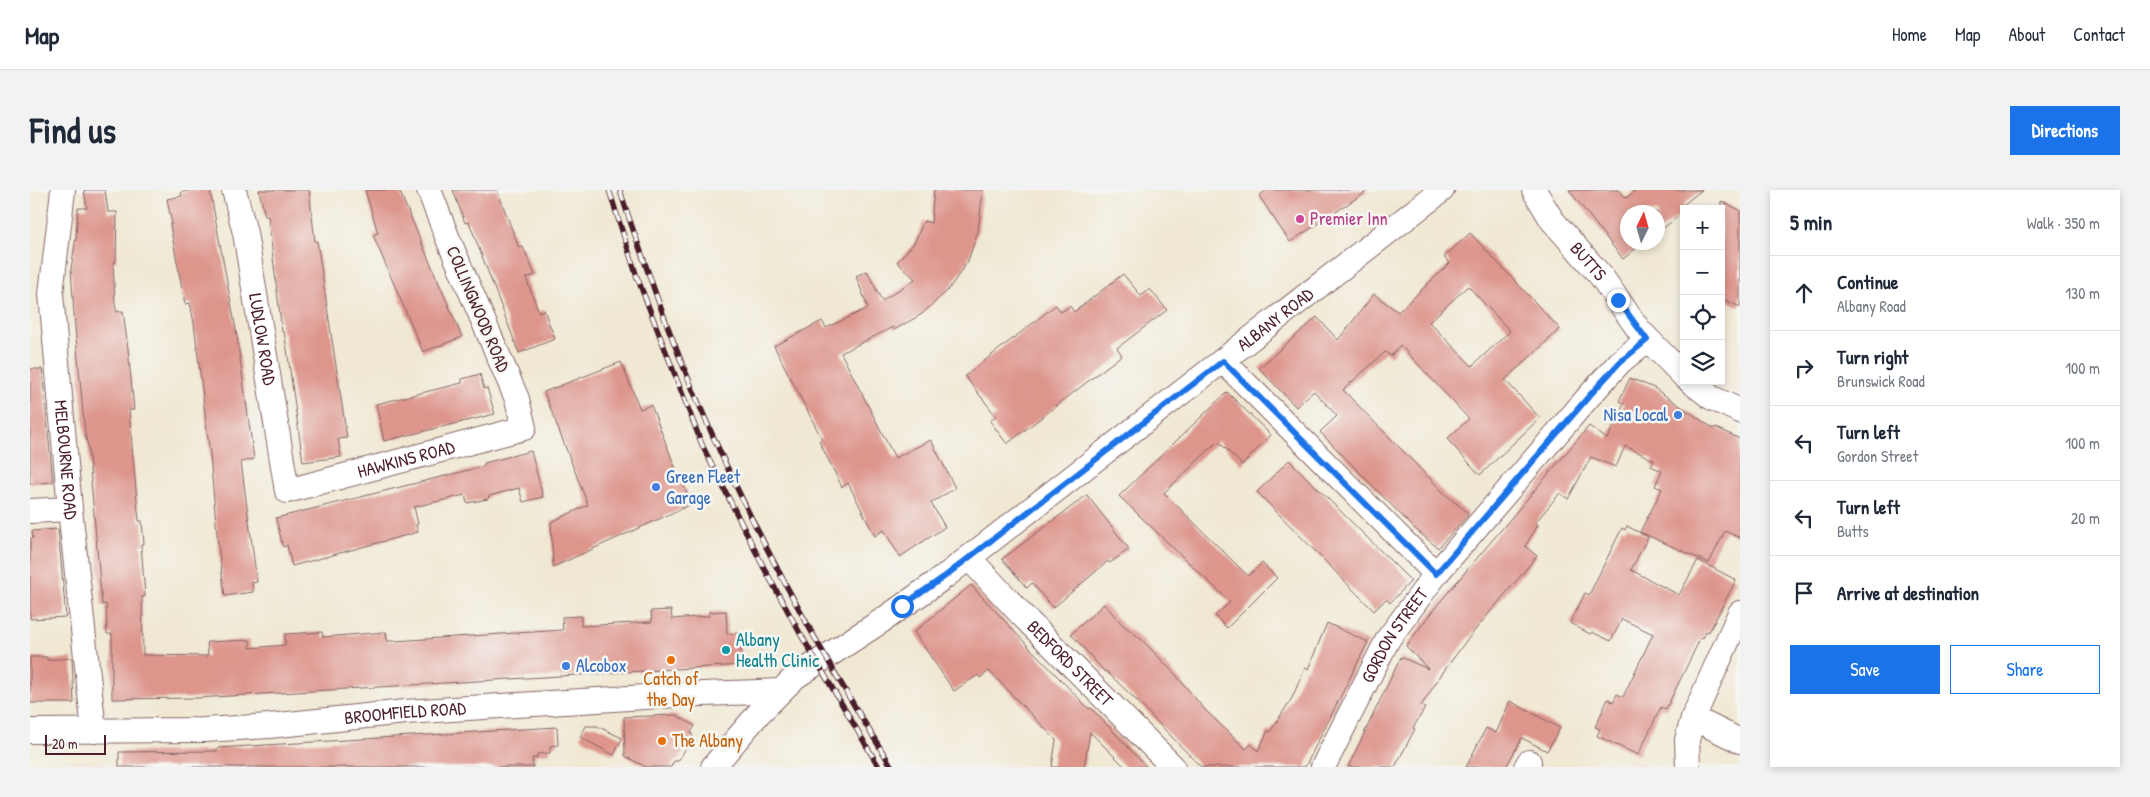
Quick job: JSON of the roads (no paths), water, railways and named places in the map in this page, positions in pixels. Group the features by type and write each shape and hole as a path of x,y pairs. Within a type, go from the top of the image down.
{"street":[{"name":"MELBOURNE ROAD","path":"63,190 40,294 70,509 94,730"},
{"name":"LUDLOW ROAD","path":"234,190 245,234 287,491"},
{"name":"COLLINGWOOD ROAD","path":"429,190 448,240 517,399 524,428"},
{"name":"ALBANY ROAD","path":"713,767 741,732 795,677 883,620 969,558 1442,190"},
{"name":"BUTTS","path":"1534,190 1552,220 1601,276 1647,340 1680,372"},
{"name":"GORDON STREET","path":"1323,767 1388,639 1436,574 1590,395 1620,362 1647,340"},
{"path":"1223,361 1436,574"},
{"path":"1695,385 1712,398 1740,411"},
{"name":"HAWKINS ROAD","path":"287,491 524,428"},
{"path":"30,511 70,509"},
{"name":"BEDFORD STREET","path":"969,558 1021,614 1173,767"},
{"path":"1688,767 1687,740 1693,718 1740,613"},
{"name":"BROOMFIELD ROAD","path":"30,731 204,730 269,726 405,712 677,694 780,691"},
{"path":"1693,718 1740,741"}],"railway":[{"path":"609,190 637,277 703,447 764,568 879,767"},
{"path":"620,190 671,334 725,463 755,525 820,648 892,767"}],"place":[{"name":"Premier Inn","path":"1300,219"},
{"name":"Nisa Local","path":"1678,415"},
{"name":"Green Fleet Garage","path":"656,487"},
{"name":"Albany Health Clinic","path":"726,650"},
{"name":"Catch of the Day","path":"671,660"},
{"name":"Alcobox","path":"566,666"},
{"name":"The Albany","path":"662,741"}]}
